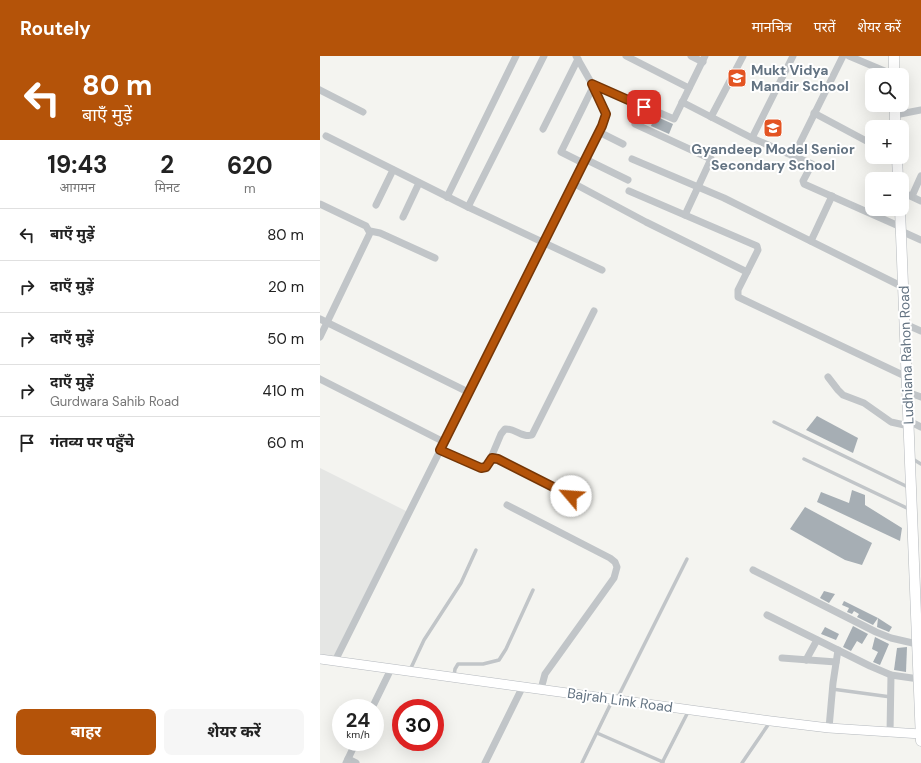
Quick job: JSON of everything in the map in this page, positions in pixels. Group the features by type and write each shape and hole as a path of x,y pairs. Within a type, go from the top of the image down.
{"main road":[{"path":"894,56 894,68"},
{"name":"Ludhiana Rahon Road","path":"900,216 912,510 918,574 917,644 921,741"}],"street":[{"path":"447,197 516,56"},
{"path":"468,207 544,56"},
{"path":"626,56 689,88"},
{"path":"592,86 674,119 704,59 691,56"},
{"path":"711,117 743,56"},
{"path":"752,138 793,56"},
{"path":"793,157 843,56"},
{"path":"849,56 877,68"},
{"path":"335,661 599,132 606,114 577,58"},
{"path":"543,129 577,58"},
{"path":"592,86 561,152 628,180"},
{"path":"320,90 363,112"},
{"path":"682,102 752,138 812,164 803,183 901,229 921,240"},
{"path":"909,110 921,110"},
{"path":"814,113 865,140"},
{"path":"635,124 711,159 685,215"},
{"path":"599,132 623,144"},
{"path":"326,136 447,197 602,270"},
{"path":"632,159 698,187 903,287"},
{"path":"376,205 393,170"},
{"path":"912,196 921,176"},
{"path":"403,217 419,183"},
{"path":"573,183 646,222 747,272"},
{"path":"629,191 757,246 758,250 738,290 738,297 907,377"},
{"path":"909,195 921,201"},
{"path":"811,241 832,196"},
{"path":"320,204 366,226 370,231 380,233 435,258"},
{"path":"320,337 370,236 370,231"},
{"path":"440,450 481,468 486,467 505,428 524,435 532,435 594,311"},
{"path":"320,319 468,392"},
{"path":"904,324 921,331"},
{"path":"828,377 843,395 864,403 891,422 921,427"},
{"path":"320,379 444,442"},
{"path":"907,392 921,397"},
{"path":"490,460 495,458 500,460 571,496"},
{"path":"507,504 610,558 615,562 617,567 614,578 546,674 541,689"},
{"path":"753,570 876,632 891,638 917,644"},
{"path":"767,615 891,675 918,678"},
{"path":"806,660 817,640"},
{"path":"829,728 832,689 838,650"},
{"path":"782,658 836,662"},
{"name":"Bajrah Link Road","path":"320,659 771,721 829,728 921,734"},
{"path":"376,699 391,669"},
{"path":"890,733 891,675"},
{"path":"485,763 523,686"},
{"path":"351,751 346,761 356,763"}],"lane":[{"path":"774,422 911,488"},
{"path":"910,458 921,464"},
{"path":"804,459 912,510"},
{"path":"410,671 424,640 461,583 476,550"},
{"path":"582,763 686,559"},
{"path":"454,677 454,669 458,664 483,664 499,660 506,649 533,590"},
{"path":"832,689 891,697"},
{"path":"597,733 662,763 689,710"},
{"path":"742,763 771,721"}],"shaded area":[{"path":"320,468 408,512 335,658 320,656"}],"building":[{"path":"655,116 673,124 669,134 651,126"},
{"path":"817,416 858,438 853,453 806,430"},
{"path":"852,490 865,495 865,505 902,528 900,541 817,502 821,492 849,503"},
{"path":"805,507 872,543 862,565 845,560 790,529"},
{"path":"824,591 835,594 829,603 820,598"},
{"path":"844,601 878,618 873,625 857,617 859,614 854,611 852,614 847,612 849,608 842,605"},
{"path":"878,618 892,627 889,632 877,627"},
{"path":"853,626 868,634 862,644 857,641 851,651 843,647"},
{"path":"825,627 839,634 836,640 821,634"},
{"path":"875,637 889,644 880,665 873,662 878,652 872,649"},
{"path":"907,647 906,672 894,670 897,648"}],"place":[{"name":"Mukt Vidya Mandir School","path":"737,78"},
{"name":"Gyandeep Model Senior Secondary School","path":"773,128"}],"route":[{"path":"571,496 498,459 492,458 486,467 479,468 440,450 602,126 606,114 592,84 644,107"}]}
